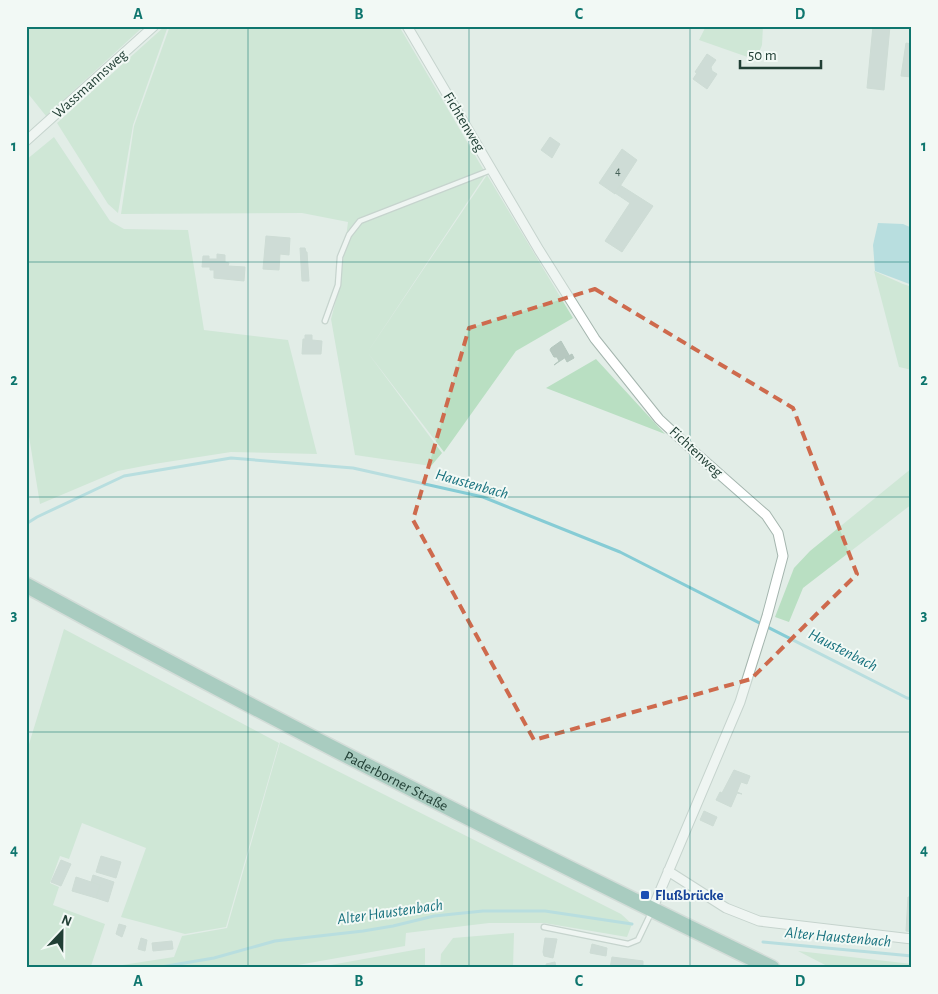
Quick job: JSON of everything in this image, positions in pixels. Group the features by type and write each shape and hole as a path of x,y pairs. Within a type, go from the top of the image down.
{"main road":[{"name":"Paderborner Straße","path":"26,585 304,733 652,910 772,968"}],"street":[{"name":"Wassmannsweg","path":"26,141 154,26"},
{"name":"Fichtenweg","path":"407,26 539,250 595,339 660,419 700,458 766,515 778,533 783,556 767,616 740,702 652,910"},
{"path":"668,871 726,908 758,921 912,939"}],"lane":[{"path":"325,322 338,285 340,257 349,234 360,221 492,169"},
{"path":"544,927 628,944 638,940 652,910"}],"highlighted area":[{"path":"595,289 793,408 857,574 751,679 534,740 413,520 469,328"}],"green space":[{"path":"26,26 144,26 46,116 26,91"},
{"path":"165,26 168,26 133,125 118,213 108,204 57,123"},
{"path":"170,26 399,26 486,174 367,353 487,175 573,318 516,351 444,452 368,353 442,453 431,466 355,455 331,319 340,285 348,222 302,213 121,214 134,126"},
{"path":"706,26 763,26 762,45 756,60 699,40"},
{"path":"54,137 110,221 124,229 188,230 204,330 288,340 317,454 231,452 154,464 118,471 40,504 26,418 26,160"},
{"path":"874,271 912,287 912,370 899,367"},
{"path":"596,359 665,434 546,388"},
{"path":"912,468 912,504 803,588 789,622 775,617 794,568 810,551"},
{"path":"64,629 279,743 226,927 185,934 121,917 146,848 82,823 69,859 60,856 50,883 59,887 53,905 105,924 91,966 84,968 26,968 26,754"},
{"path":"280,742 621,914 632,924 627,937 544,923 489,923 406,933 405,946 281,968 103,968 174,957 182,936 227,928"},
{"path":"514,933 513,968 440,968 441,954 453,938"},
{"path":"425,948 425,968 314,968"},
{"path":"798,951 912,964 912,968 831,968"}],"water":[{"path":"878,223 903,224 912,228 912,285 875,271 873,245"}],"building":[{"path":"873,26 890,26 884,90 867,88"},
{"path":"906,43 912,44 912,77 901,76"},
{"path":"707,54 716,60 711,67 712,71 717,74 707,89 693,79 697,73 695,72"},
{"path":"550,137 560,144 552,158 541,150"},
{"path":"622,149 637,160 615,194 599,183"},
{"path":"620,185 653,206 622,252 605,241 630,203 615,193"},
{"path":"266,236 290,238 289,255 280,254 279,270 263,269"},
{"path":"300,248 305,248 307,252 309,281 302,281"},
{"path":"217,254 225,255 225,262 229,263 228,266 245,267 244,281 214,278 214,270 210,270 210,267 202,267 203,256 209,256 209,259 217,259"},
{"path":"305,335 312,335 312,340 322,341 321,354 302,354"},
{"path":"561,341 569,355 554,365 559,361 550,350"},
{"path":"572,354 574,358 567,362 565,358"},
{"path":"734,770 750,776 747,784 741,782 737,792 742,794 737,793 731,807 716,800 720,792 722,793"},
{"path":"704,811 717,817 713,826 700,820"},
{"path":"101,856 121,862 116,878 96,872"},
{"path":"61,860 71,864 61,886 51,882"},
{"path":"93,875 114,882 108,902 96,898 100,885 91,882"},
{"path":"76,877 100,885 96,898 72,891"},
{"path":"908,897 912,897 912,932 906,931"},
{"path":"119,924 126,926 122,937 116,934"},
{"path":"141,938 147,940 145,951 138,949"},
{"path":"545,938 557,939 553,958 544,956"},
{"path":"172,941 173,949 153,951 152,943"},
{"path":"592,944 607,948 606,956 590,953"},
{"path":"612,957 643,961 643,968 610,968"},
{"path":"555,962 556,968 547,968 546,964"}],"waterway":[{"name":"Haustenbach","path":"26,524 124,476 231,458 353,468 483,497 620,552 912,699"},
{"name":"Alter Haustenbach","path":"155,968 214,958 275,941 363,931 434,916 483,911 545,911 632,924"},
{"name":"Alter Haustenbach","path":"763,942 912,956"}],"place":[{"name":"Flußbrücke","path":"645,895"}]}
